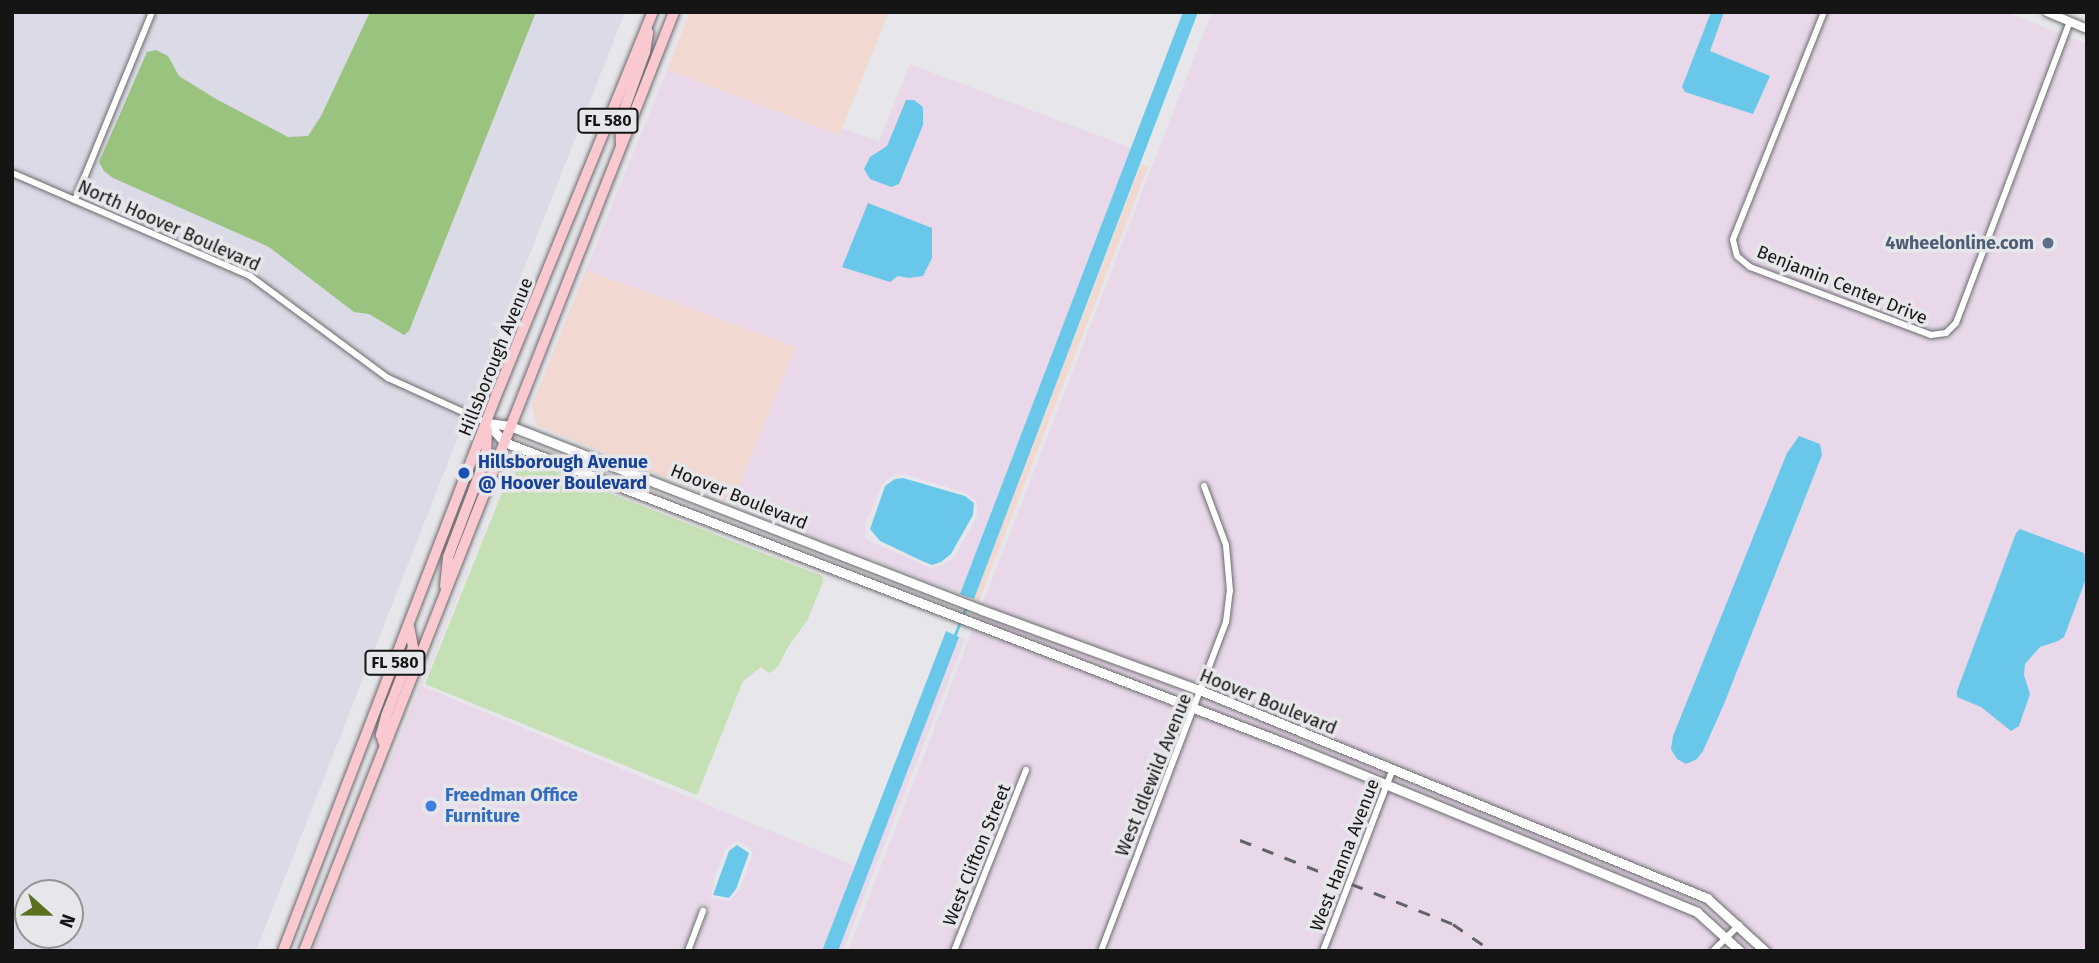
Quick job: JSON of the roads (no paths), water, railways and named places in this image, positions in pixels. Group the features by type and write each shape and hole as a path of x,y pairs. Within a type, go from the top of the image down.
{"main road":[{"name":"FL 580","path":"304,951 674,12"},
{"path":"621,145 618,128 645,52 651,17"},
{"name":"Hillsborough Avenue","path":"284,951 487,423 651,17"},
{"path":"444,597 448,557 486,457 487,423"},
{"name":"Hoover Boulevard","path":"487,423 510,426 982,610 1202,691 1707,898 1765,951"},
{"name":"Hoover Boulevard","path":"487,423 504,442 1387,785 1697,912 1740,951"},
{"path":"385,746 381,735 383,726 413,647 409,626"}],"street":[{"path":"75,200 152,12"},
{"name":"Benjamin Center Drive","path":"1824,12 1733,240 1737,256 1750,267 1931,335 1946,333 1956,323 2070,22"},
{"path":"2047,12 2087,29"},
{"name":"North Hoover Boulevard","path":"12,173 250,276 388,378 487,423"},
{"name":"West Idlewild Avenue","path":"1101,951 1226,622 1230,591 1226,545 1204,486"},
{"name":"West Hanna Avenue","path":"1323,951 1393,769"},
{"name":"West Clifton Street","path":"954,951 1026,770"},
{"path":"688,951 703,911"},
{"path":"1713,951 1739,925"}],"water":[{"path":"1183,12 1198,12 974,599 960,594"},
{"path":"1711,12 1724,12 1710,51 1770,76 1753,114 1685,92 1682,87"},
{"path":"906,100 914,100 923,107 923,125 899,184 891,187 870,179 864,169 870,157 887,146"},
{"path":"868,203 932,228 932,258 923,276 898,276 890,282 842,267"},
{"path":"1799,436 1820,444 1822,455 1724,704 1703,751 1697,759 1686,764 1677,759 1671,749 1673,736 1787,453"},
{"path":"903,478 965,496 974,503 973,515 951,554 941,562 932,565 922,561 880,541 870,529 885,486 895,479"},
{"path":"2020,529 2084,553 2087,576 2064,637 2040,647 2025,664 2024,675 2030,694 2019,726 2011,731 1981,707 1957,697 1957,691 2016,533"},
{"path":"946,631 959,637 838,951 822,951"},
{"path":"737,845 749,853 736,889 729,898 713,895 729,851"}],"waterway":[{"path":"954,637 966,608"}],"railway":[{"path":"1240,840 1453,924 1492,951"}],"place":[{"name":"4wheelonline.com","path":"2048,243"},
{"name":"Hillsborough Avenue @ Hoover Boulevard","path":"464,473"},
{"name":"Freedman Office Furniture","path":"431,806"}]}
